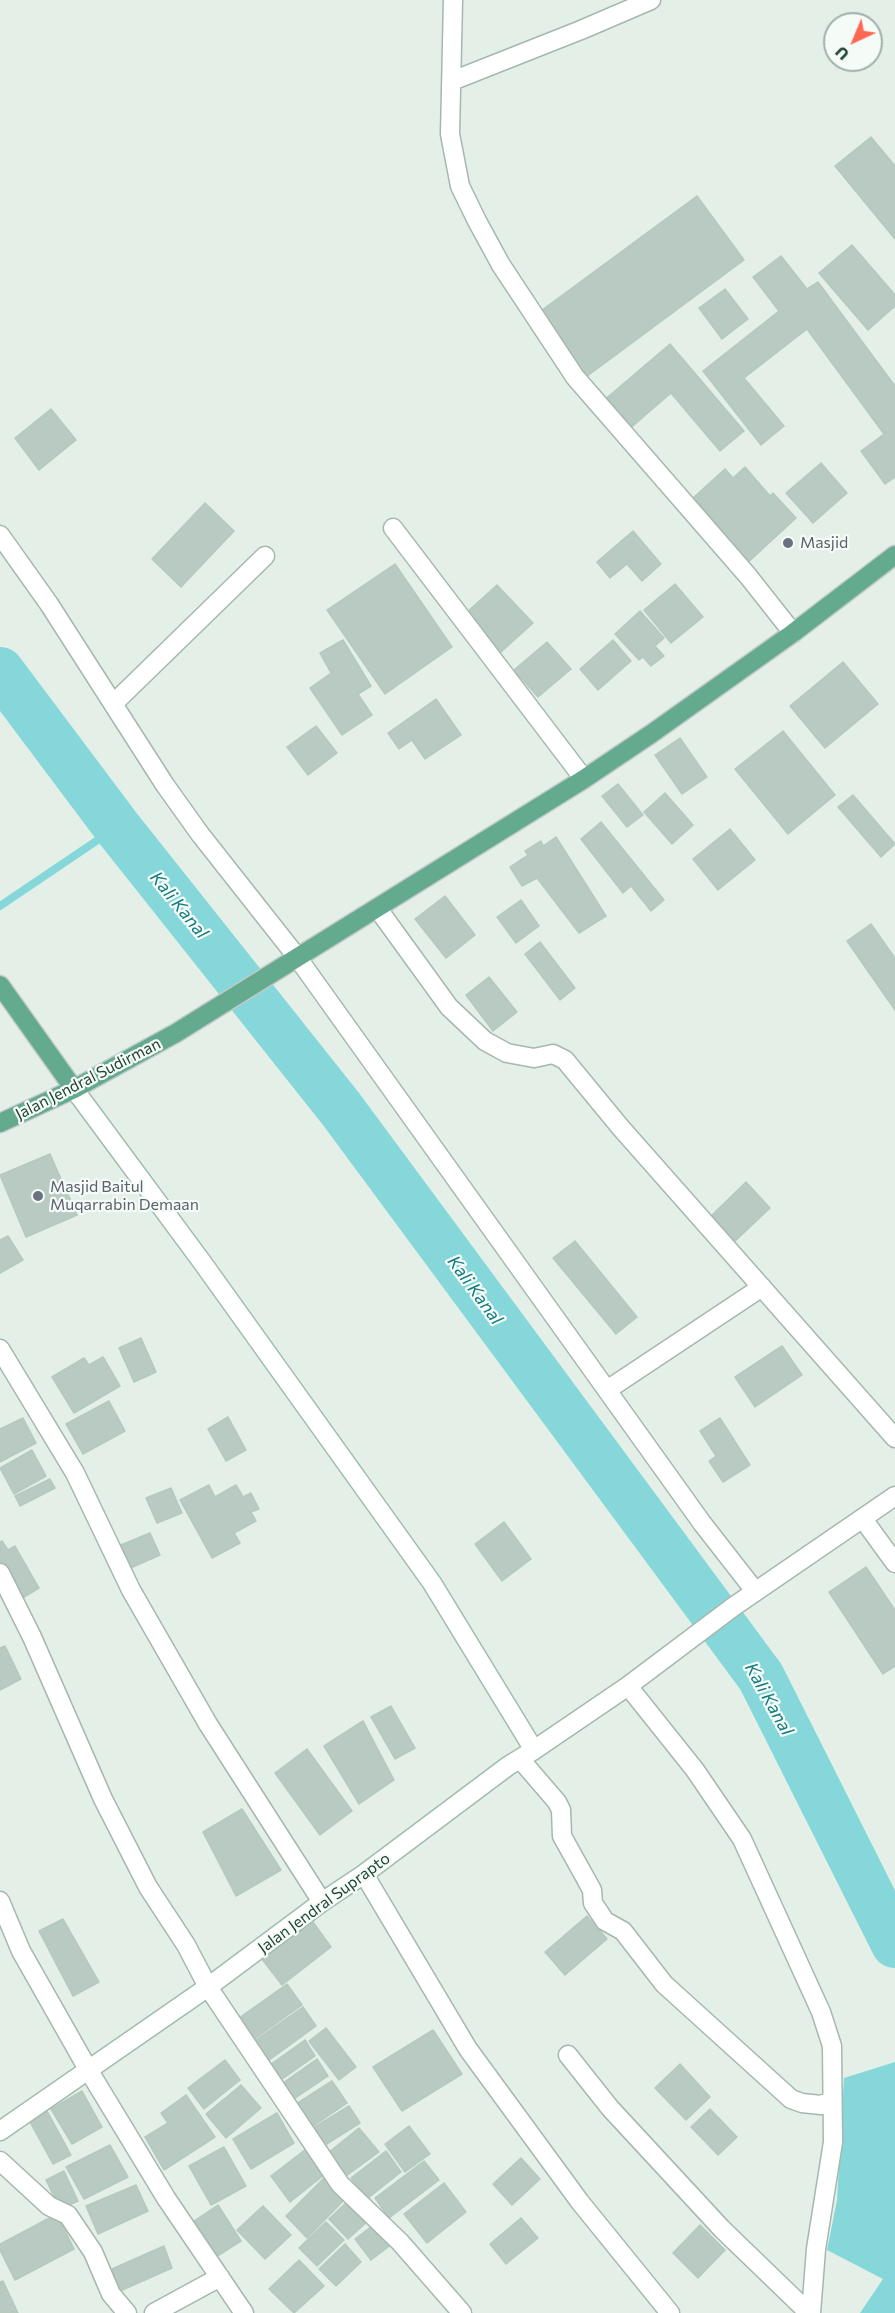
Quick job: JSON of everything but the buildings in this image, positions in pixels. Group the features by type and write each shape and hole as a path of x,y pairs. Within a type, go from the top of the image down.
{"main road":[{"name":"Jalan Jendral Sudirman","path":"0,1123 74,1089 176,1033 584,779 793,633 895,555"},
{"path":"0,985 74,1089"}],"street":[{"path":"453,0 450,134 460,186 501,265 575,377 748,576 793,633"},
{"path":"452,81 651,0"},
{"path":"393,528 584,779"},
{"path":"0,535 49,604 188,818 297,957 702,1523 755,1592"},
{"path":"113,704 266,556"},
{"path":"378,909 449,1007 485,1041 507,1053 534,1058 553,1054 565,1060 621,1128 895,1438"},
{"path":"74,1089 432,1583 527,1755 557,1802 561,1810 562,1836 592,1890 593,1903 605,1921 623,1931 664,1984 791,2098 802,2103 821,2105 832,2101"},
{"path":"607,1390 762,1287"},
{"path":"0,1349 75,1473 131,1590 208,1724 322,1902"},
{"name":"Jalan Jendral Suprapto","path":"0,2131 208,1987 527,1755 628,1686 733,1606 895,1497"},
{"path":"863,1519 895,1563"},
{"path":"0,1573 32,1637 118,1828 148,1887 186,1945 208,1987 340,2184 400,2242 462,2313"},
{"path":"628,1686 695,1770 742,1839 821,2012 832,2046 833,2142 816,2249 810,2313"},
{"path":"364,1875 468,2049 580,2202 670,2313"},
{"path":"0,1901 21,1951 89,2070 166,2198 244,2313"},
{"path":"568,2055 610,2108 722,2229 810,2313"},
{"path":"0,2161 49,2206 68,2215 93,2252 111,2294 127,2313"},
{"path":"154,2313 220,2277"}],"water":[{"path":"895,2062 895,2313 860,2313 883,2279 827,2250 837,2200 844,2078"}],"waterway":[{"name":"Kali Kanal","path":"0,671 117,827 341,1109 761,1677 895,1944"},
{"path":"0,906 117,827"}],"place":[{"name":"Masjid","path":"788,543"},
{"name":"Masjid Baitul Muqarrabin Demaan","path":"38,1196"}]}
